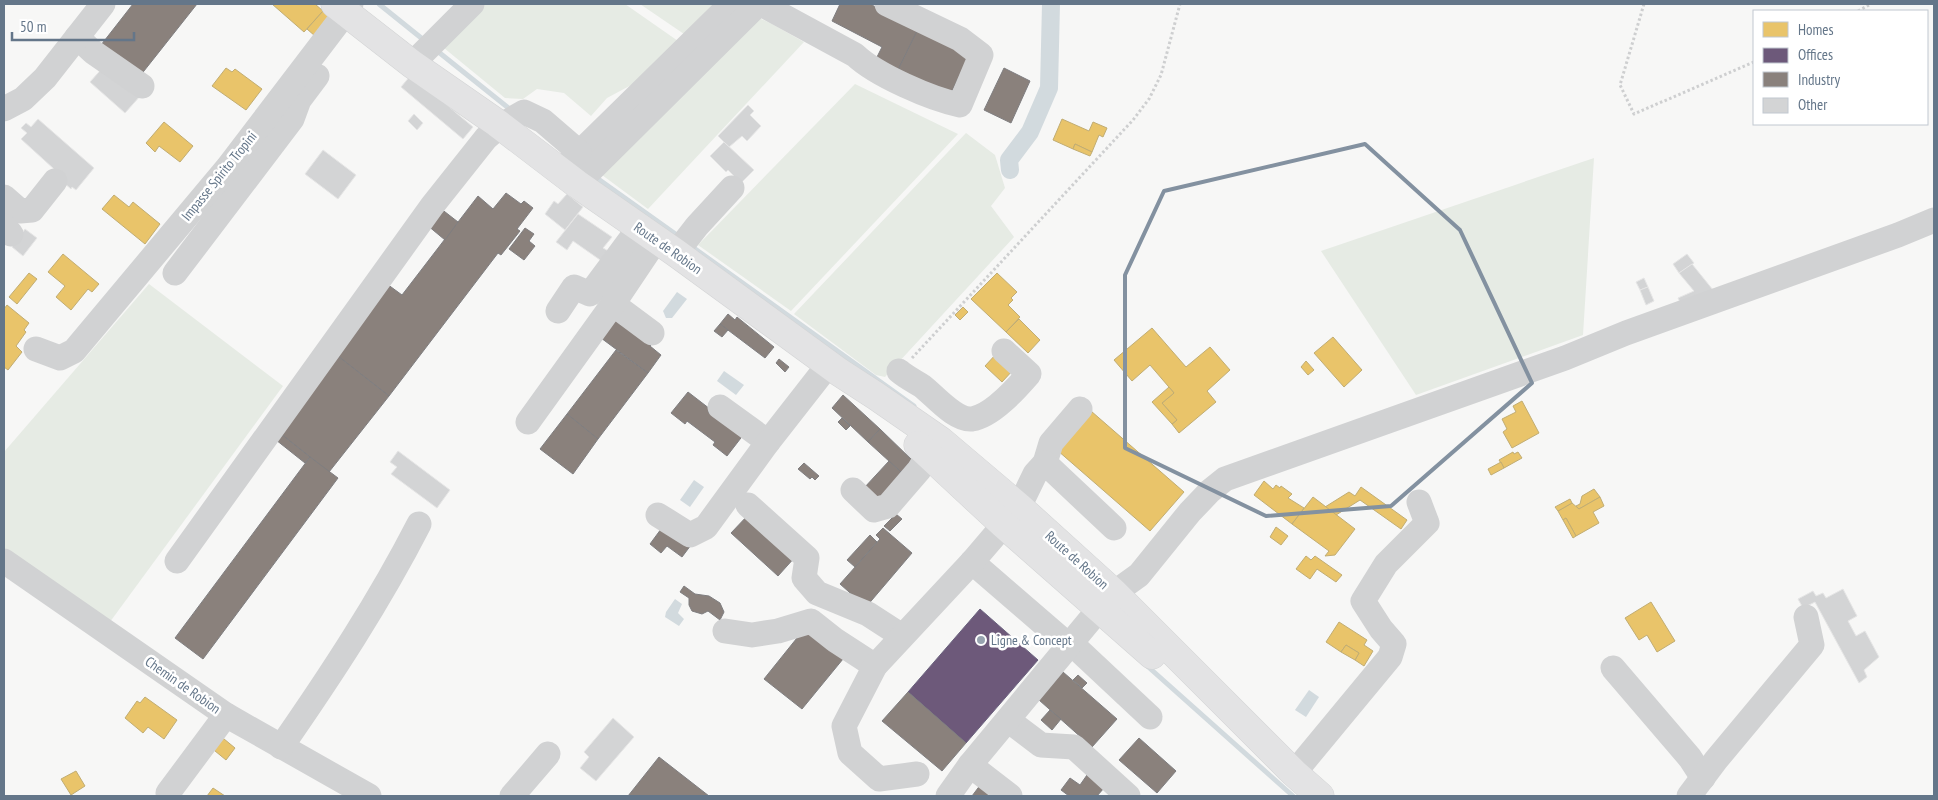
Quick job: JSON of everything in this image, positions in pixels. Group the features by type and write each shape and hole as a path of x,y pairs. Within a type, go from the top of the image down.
{"main road":[{"name":"Route de Robion","path":"348,9 570,178 834,368 940,441 1011,516 1107,601 1184,662 1294,773"},
{"name":"Route de Robion","path":"834,368 928,455 1011,516 1041,557 1107,601 1188,686 1320,796"}],"street":[{"path":"4,109 23,99 45,78 102,4"},
{"path":"416,60 472,4"},
{"path":"570,178 579,152 731,4"},
{"path":"570,178 759,4 855,54 866,65 950,103 960,105 981,55 960,39 887,4"},
{"path":"175,273 292,119 299,100 348,9"},
{"name":"Impasse Spirito Tropini","path":"36,349 60,358 74,351 228,167 348,9"},
{"path":"77,37 94,52 142,86"},
{"path":"177,561 432,206 498,125 524,112 543,121 579,152"},
{"path":"4,197 20,211 32,210 55,181"},
{"path":"558,311 574,287 590,294 657,240 697,226 732,188"},
{"path":"948,796 970,765 1008,720 1066,640 1138,575 1190,512 1210,491 1225,479 1565,358 1626,333 1888,239 1934,220"},
{"path":"528,422 657,240"},
{"path":"613,304 652,333"},
{"path":"899,371 922,386 955,414 971,419 987,414 1020,385 1029,374 1004,351"},
{"path":"658,515 690,535 706,527 768,442 834,368"},
{"path":"720,407 768,442"},
{"path":"917,774 879,779 850,753 844,726 875,666 972,562 1011,516 1035,474 1045,463 1051,443 1080,409"},
{"path":"853,490 874,510 888,506 919,470 928,455"},
{"path":"1045,463 1114,528"},
{"path":"1294,773 1390,657 1394,644 1381,629 1363,601 1386,564 1427,523 1419,502"},
{"path":"748,505 807,558 804,578 816,592 868,614 902,636"},
{"path":"281,747 330,676 397,568 419,524"},
{"name":"Chemin de Robion","path":"4,561 226,715 369,796"},
{"path":"972,562 1066,640 1150,717"},
{"path":"1696,787 1716,760 1812,645 1806,617"},
{"path":"725,631 752,635 778,631 811,621 875,666"},
{"path":"1613,668 1690,758 1696,787"},
{"path":"168,793 226,715"},
{"path":"1008,720 1041,744 1074,747 1128,796"},
{"path":"512,796 548,754"},
{"path":"970,765 1010,796"}],"path":[{"path":"899,371 1133,120 1149,99 1161,75 1180,4"},
{"path":"1644,4 1620,85 1634,114 1753,62"},
{"path":"1860,10 1871,4"}],"highlighted area":[{"path":"1365,144 1460,230 1532,383 1391,506 1266,516 1125,448 1125,275 1164,191"}],"shaded area":[{"path":"480,4 625,4 678,41 648,76 607,98 591,116 564,93 537,89 523,99 505,98 444,48"},
{"path":"640,4 714,4 684,34"},
{"path":"755,16 804,42 648,209 602,175"},
{"path":"855,84 958,134 791,311 698,245"},
{"path":"966,133 995,155 1005,188 991,206 1014,237 885,377 876,375 794,314"},
{"path":"1594,158 1583,335 1416,395 1321,251"},
{"path":"149,284 283,386 107,626 4,555 4,452"},
{"path":"677,292 687,299 672,318 666,318 663,311"},
{"path":"724,371 744,385 736,395 717,381"},
{"path":"694,480 704,487 690,507 680,500"},
{"path":"675,599 682,604 678,613 684,619 679,626 665,617 666,612"},
{"path":"1309,690 1319,697 1306,717 1295,710"}],"building: Homes":[{"path":"272,4 315,4 323,11 304,32"},
{"path":"323,11 332,18 315,36 307,29"},
{"path":"226,68 232,72 235,69 262,89 246,110 212,86"},
{"path":"1062,119 1089,131 1093,122 1107,128 1103,137 1099,135 1092,152 1075,144 1073,149 1053,140"},
{"path":"164,122 193,146 180,162 159,146 155,152 146,143"},
{"path":"1075,144 1092,152 1090,156 1073,149"},
{"path":"114,195 129,207 133,202 160,224 145,244 102,209"},
{"path":"63,254 99,284 92,292 88,289 71,310 56,297 65,286 48,272"},
{"path":"29,273 37,279 17,304 9,297"},
{"path":"997,273 1017,292 1011,298 1013,300 1008,305 1020,317 1006,332 971,299"},
{"path":"7,305 29,323 24,330 26,332 16,346 22,352 8,370 4,367 4,309"},
{"path":"963,307 968,312 960,320 955,315"},
{"path":"1019,319 1040,340 1028,353 1006,332"},
{"path":"1152,328 1186,367 1210,347 1230,370 1207,391 1216,402 1179,433 1172,424 1177,420 1162,403 1174,393 1150,365 1132,381 1114,360"},
{"path":"1333,337 1362,370 1344,387 1314,353"},
{"path":"997,353 1014,369 1002,382 985,366"},
{"path":"1306,361 1314,370 1308,375 1301,367"},
{"path":"1169,387 1174,393 1162,403 1177,420 1172,424 1152,402"},
{"path":"1522,401 1539,433 1512,448 1503,432 1507,429 1502,419 1516,412 1513,406"},
{"path":"1091,411 1184,492 1150,531 1057,450"},
{"path":"1513,452 1514,454 1518,452 1522,458 1504,468 1499,460"},
{"path":"1501,462 1504,468 1491,475 1488,469"},
{"path":"1264,481 1273,489 1276,485 1280,488 1281,486 1292,494 1288,498 1304,508 1292,524 1254,495"},
{"path":"1361,487 1407,520 1401,529 1360,500 1336,515 1325,507 1349,492 1355,496"},
{"path":"1594,489 1600,497 1579,509 1576,506 1580,504 1582,496"},
{"path":"1313,497 1355,529 1335,555 1325,556 1329,551 1292,524"},
{"path":"1600,497 1604,506 1593,512 1599,523 1576,536 1566,518 1563,520 1558,511 1572,503 1579,509"},
{"path":"1570,499 1572,503 1558,511 1555,507"},
{"path":"1566,518 1576,536 1573,538 1563,520"},
{"path":"1276,527 1288,536 1281,545 1270,537"},
{"path":"1306,556 1311,560 1315,556 1342,575 1336,582 1317,569 1310,579 1296,569"},
{"path":"1651,602 1675,641 1657,652 1647,635 1639,640 1625,618"},
{"path":"1339,622 1367,640 1364,645 1373,651 1364,666 1355,660 1359,653 1346,645 1341,652 1326,642"},
{"path":"1346,645 1359,653 1355,660 1341,652"},
{"path":"145,697 177,720 164,739 148,727 143,733 125,718 137,701 140,703"},
{"path":"218,734 235,748 226,760 209,746"},
{"path":"76,771 85,786 71,795 61,779"},
{"path":"213,788 225,796 207,796"}],"building: Offices":[{"path":"980,609 1038,660 966,743 908,692"}],"building: Industry":[{"path":"133,4 197,4 140,76 101,45"},
{"path":"840,4 870,4 918,29 896,74 873,65 882,47 832,21"},
{"path":"918,29 970,54 948,99 896,74"},
{"path":"1004,68 1030,81 1011,123 984,110"},
{"path":"506,193 521,204 524,201 533,208 517,229 520,231 501,255 498,253 389,396 334,353 387,284 402,295 478,196 493,209"},
{"path":"440,208 458,222 445,240 427,225"},
{"path":"525,228 534,234 529,241 535,246 524,260 509,249"},
{"path":"728,314 735,320 737,317 774,347 765,358 720,324"},
{"path":"610,317 653,343 650,346 661,355 648,373 597,335"},
{"path":"720,324 728,330 722,337 714,331"},
{"path":"616,350 648,373 598,439 567,414"},
{"path":"334,353 389,396 329,472 276,430"},
{"path":"779,359 789,367 785,372 776,363"},
{"path":"688,392 710,409 708,412 721,422 744,434 727,456 713,445 715,442 687,421 685,424 671,413"},
{"path":"843,395 880,429 868,442 832,408"},
{"path":"567,414 598,439 573,474 540,449"},
{"path":"842,418 850,426 846,430 838,422"},
{"path":"880,429 912,460 901,472 868,442"},
{"path":"276,430 310,457 305,463 271,436"},
{"path":"310,457 338,478 203,659 175,638"},
{"path":"889,461 901,472 882,504 864,488"},
{"path":"804,463 819,476 815,480 812,477 810,479 798,469"},
{"path":"750,513 796,556 778,576 731,533"},
{"path":"896,514 902,519 890,531 884,526"},
{"path":"664,525 691,545 682,557 667,546 661,553 650,544"},
{"path":"883,528 912,553 866,607 840,584 880,539 876,535"},
{"path":"870,535 877,542 855,567 847,560"},
{"path":"684,586 695,594 709,596 720,603 724,612 720,620 708,611 702,614 692,611 689,605 689,598 680,592"},
{"path":"805,628 843,659 802,709 764,679"},
{"path":"1063,672 1117,719 1092,747 1039,700"},
{"path":"1078,675 1087,683 1082,688 1073,680"},
{"path":"908,692 966,743 942,771 882,721"},
{"path":"1050,710 1061,719 1052,730 1041,720"},
{"path":"1139,738 1176,771 1157,793 1119,760"},
{"path":"659,757 709,796 628,796"},
{"path":"1087,775 1104,788 1097,796 1069,796 1061,790 1070,778 1080,785"},
{"path":"981,784 996,796 972,796"}],"building: Other":[{"path":"106,64 141,95 125,113 90,82"},
{"path":"411,75 473,127 463,139 401,87"},
{"path":"748,105 754,111 750,115 761,126 747,141 742,136 729,147 718,136"},
{"path":"414,114 423,123 417,130 408,121"},
{"path":"38,119 94,168 76,190 72,187 71,189 63,182 65,179 21,139 27,133 21,128 26,123 31,127"},
{"path":"724,142 754,170 741,183 728,170 726,172 710,156"},
{"path":"323,150 356,175 338,199 305,174"},
{"path":"567,194 583,207 565,230 545,214 554,201 558,204"},
{"path":"578,214 612,237 603,248 610,252 603,262 573,241 567,250 556,242"},
{"path":"25,229 37,238 23,256 12,247"},
{"path":"1687,254 1694,263 1679,273 1673,264"},
{"path":"1692,264 1713,290 1681,304 1678,298 1694,291 1679,273"},
{"path":"1644,278 1648,287 1640,290 1636,282"},
{"path":"1648,287 1654,301 1646,305 1640,290"},
{"path":"398,451 450,490 437,508 391,474 397,467 390,462"},
{"path":"1843,589 1857,616 1848,621 1856,636 1865,631 1879,657 1864,670 1867,677 1859,683 1815,602 1803,608 1798,599 1813,591 1816,596 1823,593 1826,598"},
{"path":"613,718 634,737 596,781 580,768 589,757 584,752"}],"waterway":[{"path":"379,4 425,41"},
{"path":"1010,170 1009,160 1030,132 1049,88 1051,4"},
{"path":"436,50 511,110"},
{"path":"594,176 681,238"},
{"path":"691,246 914,406"},
{"path":"1145,664 1293,796"}],"place":[{"name":"Ligne & Concept","path":"981,640"}]}
